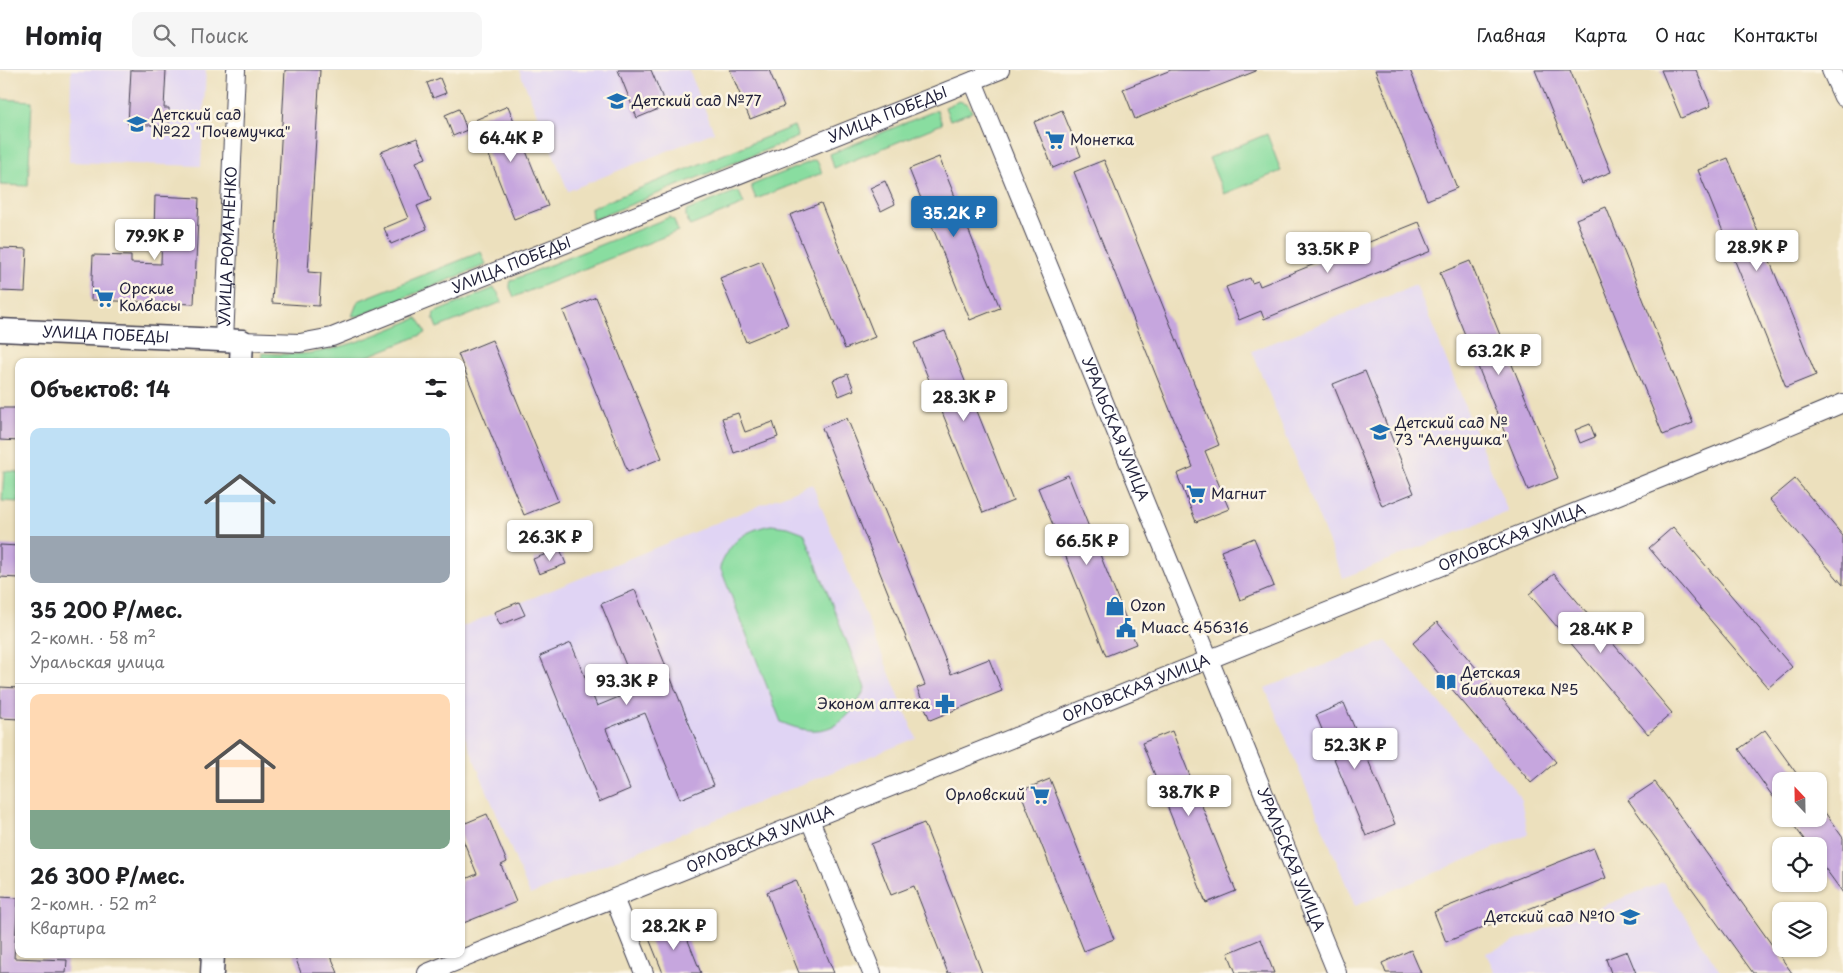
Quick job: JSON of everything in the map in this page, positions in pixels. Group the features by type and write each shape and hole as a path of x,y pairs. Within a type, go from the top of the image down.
{"main road":[{"name":"УЛИЦА ПОБЕДЫ","path":"0,330 236,347"},
{"path":"212,973 213,958"}],"street":[{"name":"УЛИЦА РОМАНЕНКО","path":"236,70 232,153 236,347"},
{"name":"УЛИЦА ПОБЕДЫ","path":"236,347 300,343 332,337 1000,70"},
{"path":"1832,70 1843,97"},
{"name":"УРАЛЬСКАЯ УЛИЦА","path":"973,81 1337,973"},
{"name":"ОРЛОВСКАЯ УЛИЦА","path":"465,958 1721,454 1843,403"},
{"path":"810,820 872,973"},
{"path":"614,898 644,973"},
{"name":"ОРЛОВСКАЯ УЛИЦА","path":"427,973 464,958"}],"shaded area":[{"name":"Детский сад №22 \"Почемучка\"","path":"71,70 206,70 201,166 69,162"},
{"name":"Детский сад №77","path":"519,70 689,70 714,132 568,191"},
{"name":"Детский сад № 73 \"Аленушка\"","path":"1416,285 1508,512 1343,578 1252,351"},
{"path":"812,484 916,738 530,895 465,738 465,625"},
{"path":"1386,641 1520,796 1528,834 1355,906 1265,688"},
{"name":"Детский сад №10","path":"1663,882 1721,973 1495,973 1486,953"}],"green space":[{"path":"0,99 32,101 28,186 0,185"},
{"path":"959,101 968,104 972,112 950,120 945,107"},
{"path":"937,110 942,124 834,168 830,154"},
{"path":"794,126 798,137 592,219 591,208"},
{"path":"1267,134 1281,171 1224,194 1209,158"},
{"path":"815,160 822,173 756,199 752,185"},
{"path":"737,191 744,204 690,226 686,211"},
{"path":"670,217 674,220 678,231 514,297 510,288 510,281"},
{"path":"481,252 486,265 359,316 352,316 358,301"},
{"path":"494,288 502,302 437,328 433,318 434,313"},
{"path":"417,318 426,333 364,358 262,358 262,353 296,354 331,349 375,335"},
{"path":"4,471 15,472 15,502 2,501"},
{"path":"771,525 788,527 804,533 865,688 850,713 831,727 820,730 808,730 781,722 720,567 729,550 739,538 753,530"}],"building":[{"path":"131,70 166,70 164,108 169,108 169,126 128,124"},
{"path":"285,70 320,70 308,272 321,273 319,306 272,303"},
{"path":"618,70 651,70 666,106 637,118"},
{"path":"730,70 769,70 784,106 750,119"},
{"path":"1171,70 1256,71 1135,119 1123,89"},
{"path":"1375,70 1410,70 1457,188 1427,200"},
{"path":"1535,70 1570,70 1611,172 1581,184"},
{"path":"1661,70 1696,70 1711,106 1681,118"},
{"path":"440,78 446,93 433,98 427,83"},
{"path":"508,106 548,206 514,219 475,120"},
{"path":"459,109 467,130 453,136 445,115"},
{"path":"1062,110 1081,156 1053,168 1034,122"},
{"path":"417,138 426,158 416,162 431,200 417,206 427,229 391,244 384,228 408,218 381,152"},
{"path":"939,157 1000,308 970,320 909,169"},
{"path":"1728,158 1816,375 1786,387 1698,170"},
{"path":"1104,160 1219,445 1205,451 1229,509 1196,522 1177,474 1193,467 1074,172"},
{"path":"885,181 895,204 881,211 870,188"},
{"path":"155,196 199,198 194,304 91,300 93,255 131,256 131,263 161,264 162,231 154,230"},
{"path":"821,203 875,337 845,349 790,215"},
{"path":"1606,207 1693,423 1663,435 1576,219"},
{"path":"1419,222 1431,251 1264,319 1261,311 1239,320 1226,287 1250,278 1252,283 1258,281 1260,286"},
{"path":"0,248 27,249 25,292 0,291"},
{"path":"762,261 788,325 746,342 720,278"},
{"path":"1470,261 1558,478 1528,490 1440,273"},
{"path":"596,297 662,458 628,472 563,311"},
{"path":"945,331 1013,501 983,513 914,343"},
{"path":"492,340 558,501 524,515 465,371 465,358 460,358 458,354"},
{"path":"1365,371 1414,493 1382,506 1333,384"},
{"path":"848,374 854,390 839,396 833,380"},
{"path":"0,408 15,408 15,441 0,440"},
{"path":"738,413 745,432 773,422 778,437 734,453 722,418"},
{"path":"847,418 951,674 989,659 1002,691 930,720 917,688 925,685 822,428"},
{"path":"1590,424 1595,437 1580,443 1575,430"},
{"path":"1068,475 1136,644 1106,656 1038,488"},
{"path":"1795,479 1843,536 1843,585 1770,500"},
{"path":"1673,527 1792,667 1768,688 1649,548"},
{"path":"1254,538 1274,586 1240,600 1221,551"},
{"path":"0,545 15,546 15,578 0,577"},
{"path":"560,549 566,564 539,574 533,559"},
{"path":"1554,574 1672,713 1648,734 1529,594"},
{"path":"635,590 714,785 680,799 645,713 606,729 630,789 599,802 540,656 571,643 597,706 636,690 601,604"},
{"path":"519,602 525,615 500,625 494,612"},
{"path":"1437,622 1556,762 1531,783 1413,643"},
{"path":"0,687 15,688 15,719 0,718"},
{"path":"1344,703 1395,824 1366,836 1316,715"},
{"path":"1765,730 1795,772 1772,772 1772,795 1739,749"},
{"path":"1172,731 1236,891 1206,903 1142,743"},
{"path":"1050,779 1114,939 1084,951 1020,791"},
{"path":"1655,782 1772,945 1772,957 1781,957 1792,973 1753,973 1628,800"},
{"path":"487,814 507,862 501,865 516,902 465,922 465,879 477,874 465,845 465,823"},
{"path":"1828,817 1843,838 1843,893 1827,871 1827,837 1802,837 1796,828 1828,828"},
{"path":"924,823 982,973 948,973 914,886 891,895 871,844"},
{"path":"1594,848 1606,878 1446,942 1434,912"},
{"path":"796,880 834,973 799,973 767,892"},
{"path":"0,897 15,898 14,958 67,960 66,973 0,973"},
{"path":"681,923 701,973 663,973 648,936"},
{"path":"1261,939 1274,973 1236,973 1228,953"},
{"path":"1411,950 1421,973 1386,973 1382,963"},
{"path":"1627,951 1636,973 1611,973 1606,959"},
{"path":"295,958 332,958 338,973 301,973"}],"place":[{"name":"Детский сад №77","path":"617,101"},
{"name":"Детский сад №22 \"Почемучка\"","path":"137,124"},
{"name":"Монетка","path":"1055,140"},
{"name":"Орские Колбасы","path":"104,298"},
{"name":"Детский сад № 73 \"Аленушка\"","path":"1380,432"},
{"name":"Магнит","path":"1196,494"},
{"name":"Ozon","path":"1115,606"},
{"name":"Миасс 456316","path":"1126,628"},
{"name":"Детская библиотека №5","path":"1446,682"},
{"name":"Эконом аптека","path":"945,704"},
{"name":"Орловский","path":"1040,795"},
{"name":"Детский сад №10","path":"1630,917"}]}
